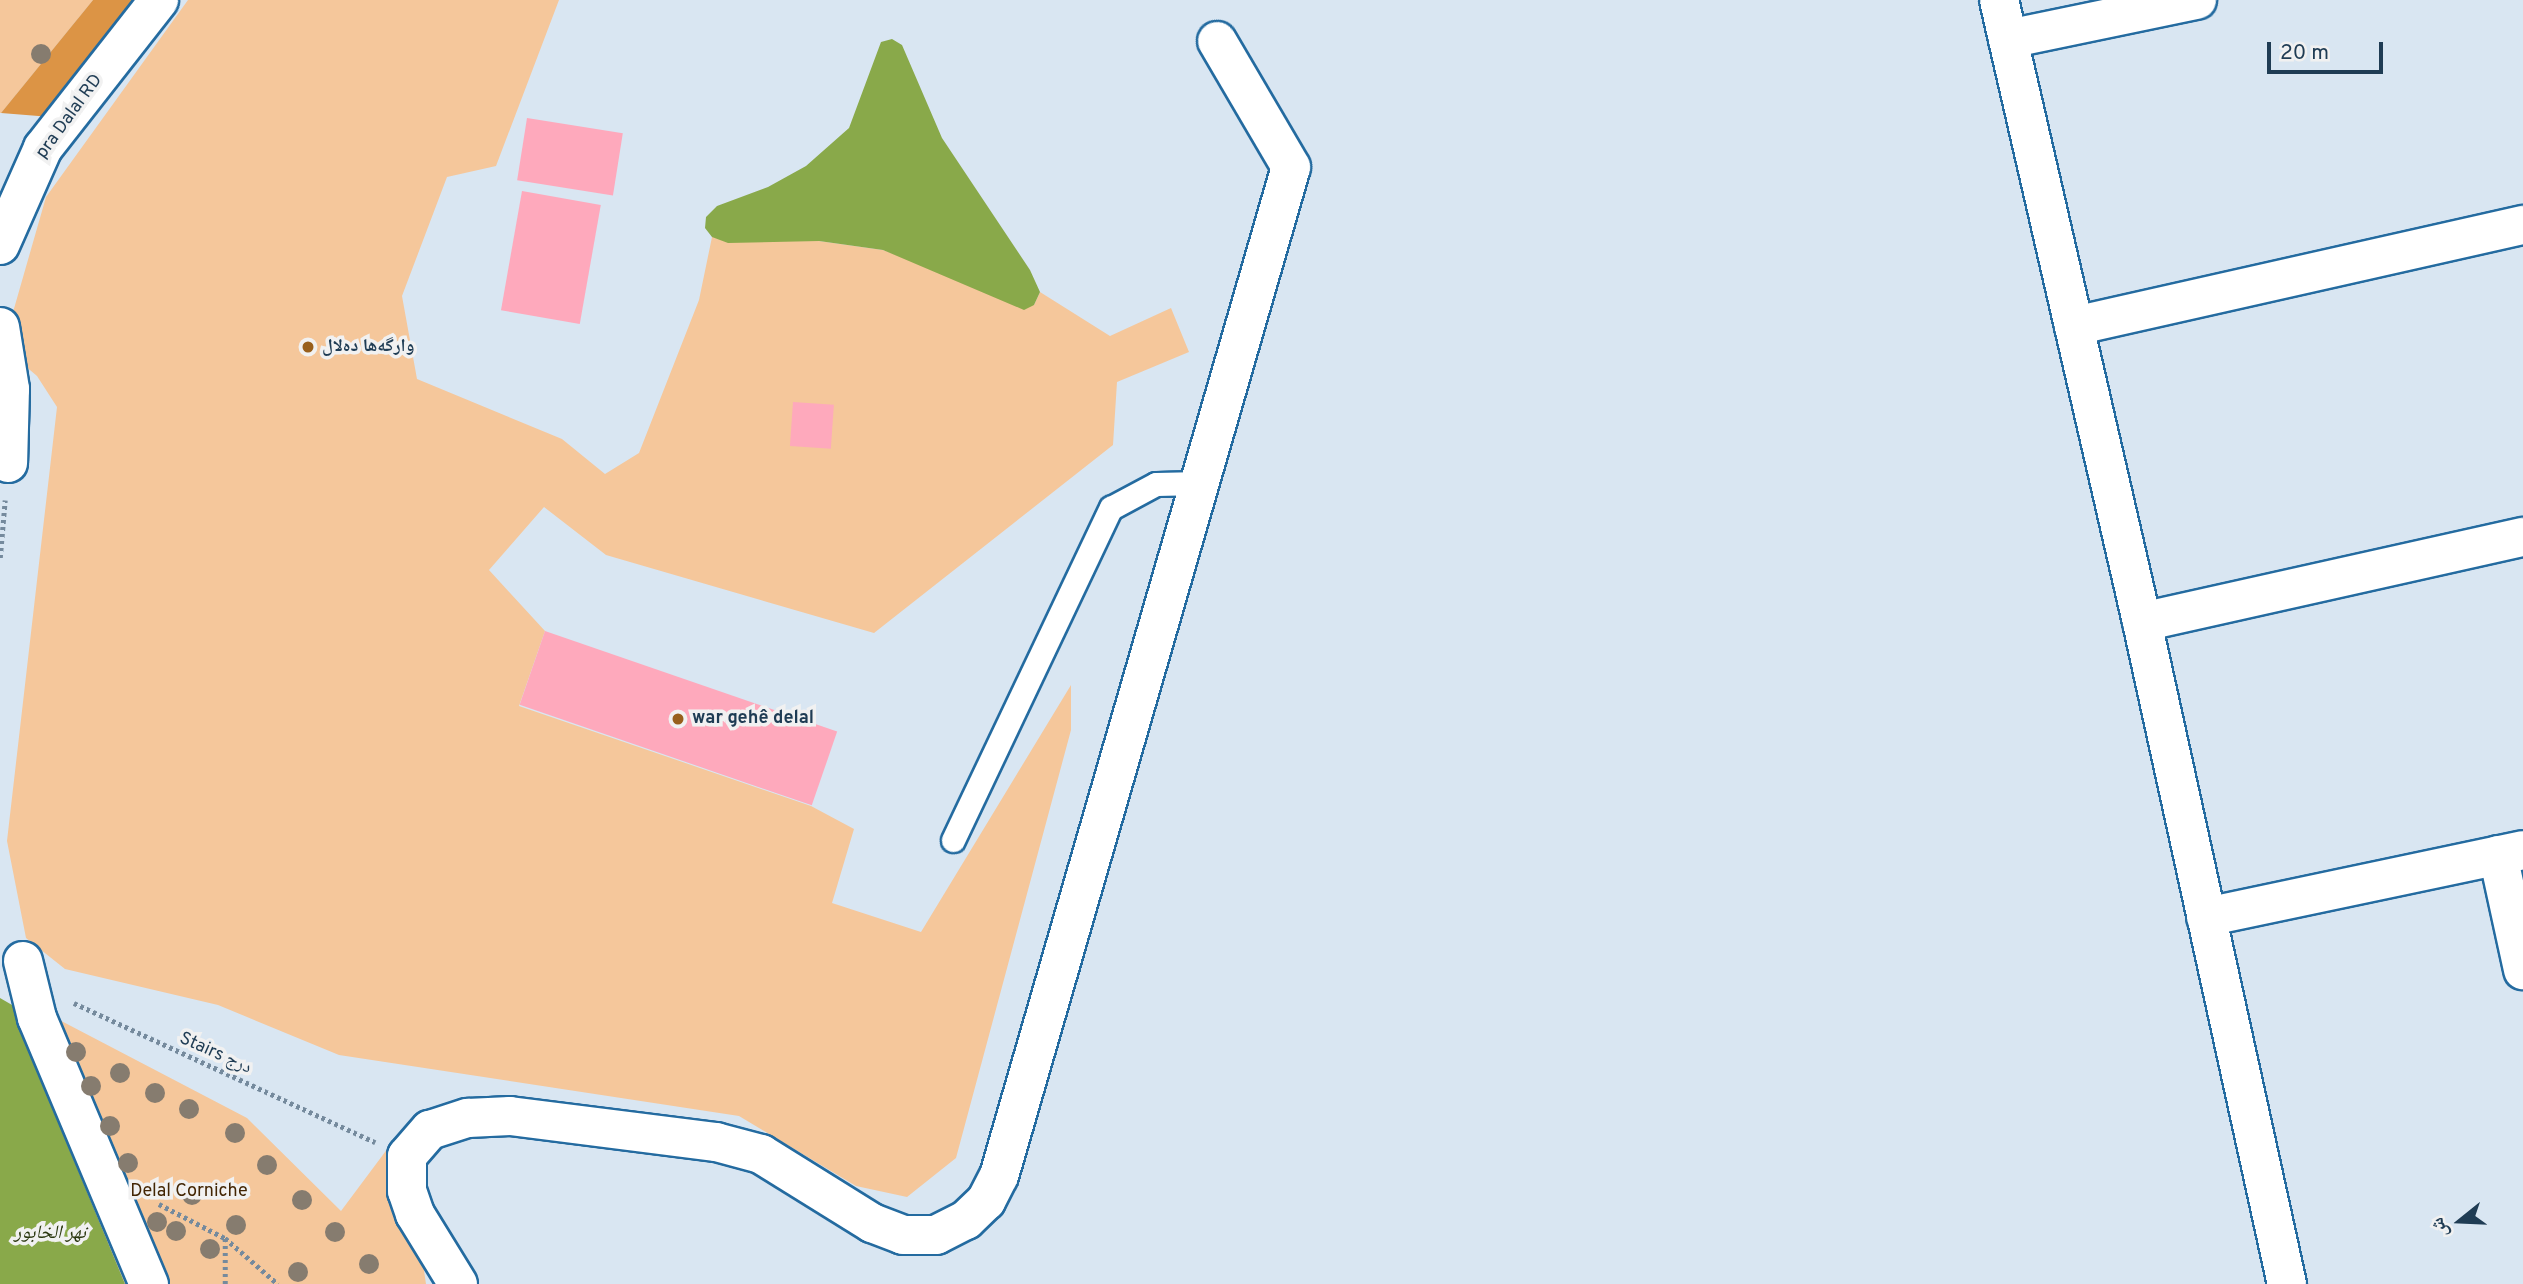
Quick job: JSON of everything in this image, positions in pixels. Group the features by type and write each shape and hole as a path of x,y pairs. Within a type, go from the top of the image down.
{"street":[{"name":"pra Dalal RD","path":"0,245 43,148 159,0"},
{"path":"1999,0 2142,622 2287,1284"},
{"path":"2008,39 2197,0"},
{"path":"428,1284 415,1214 407,1191 407,1156 430,1130 468,1118 550,1121 683,1137 761,1154 872,1223 903,1235 936,1235 966,1220 986,1201 999,1176 1291,167 1217,41"},
{"path":"2074,326 2523,225"},
{"path":"0,327 10,389 8,463"},
{"path":"2142,622 2523,537"},
{"path":"2206,917 2510,853 2523,970"},
{"path":"23,961 37,1018 108,1179 149,1284"},
{"path":"415,1214 458,1284"}],"lane":[{"path":"953,841 1111,508 1156,484 1200,483"}],"path":[{"path":"0,558 8,463"},
{"name":"Stairs درج","path":"68,1000 407,1156"},
{"path":"108,1179 225,1238 278,1284"},
{"path":"225,1238 225,1284"}],"green space":[{"path":"0,0 93,0 1,113 0,113"},
{"path":"188,0 559,0 496,166 447,177 402,296 417,379 562,439 605,474 639,453 699,300 712,237 819,241 883,250 1034,305 1040,292 1110,336 1171,308 1189,352 1117,382 1113,445 874,633 606,555 544,507 489,570 545,631 519,706 811,806 854,829 832,903 921,932 1071,685 1071,730 956,1158 907,1197 856,1186 739,1116 339,1055 218,1005 65,969 26,938 7,841 57,407 37,376 3,347 46,197"},
{"name":"Delal Corniche","path":"25,1002 247,1118 341,1211 388,1148 407,1156 426,1284 125,1284 33,1061 19,1009"}],"shaded area":[{"path":"93,0 140,0 51,117 1,113"}],"water":[{"path":"892,39 902,45 942,138 1030,270 1040,292 1034,305 1024,310 883,250 819,241 728,243 712,237 705,228 706,217 717,206 768,187 806,166 849,128 881,42"},
{"name":"نهر الخابور","path":"0,998 19,1009 33,1061 125,1284 0,1284"}],"building":[{"path":"527,118 623,133 613,195 517,180"},
{"path":"522,191 601,205 580,324 501,310"},
{"path":"793,402 834,405 831,449 790,446"},
{"name":"war gehê delal","path":"545,631 837,732 812,805 520,705"}],"place":[{"name":"وارگەها دەلال","path":"308,347"},
{"name":"war gehê delal","path":"678,719"}]}
